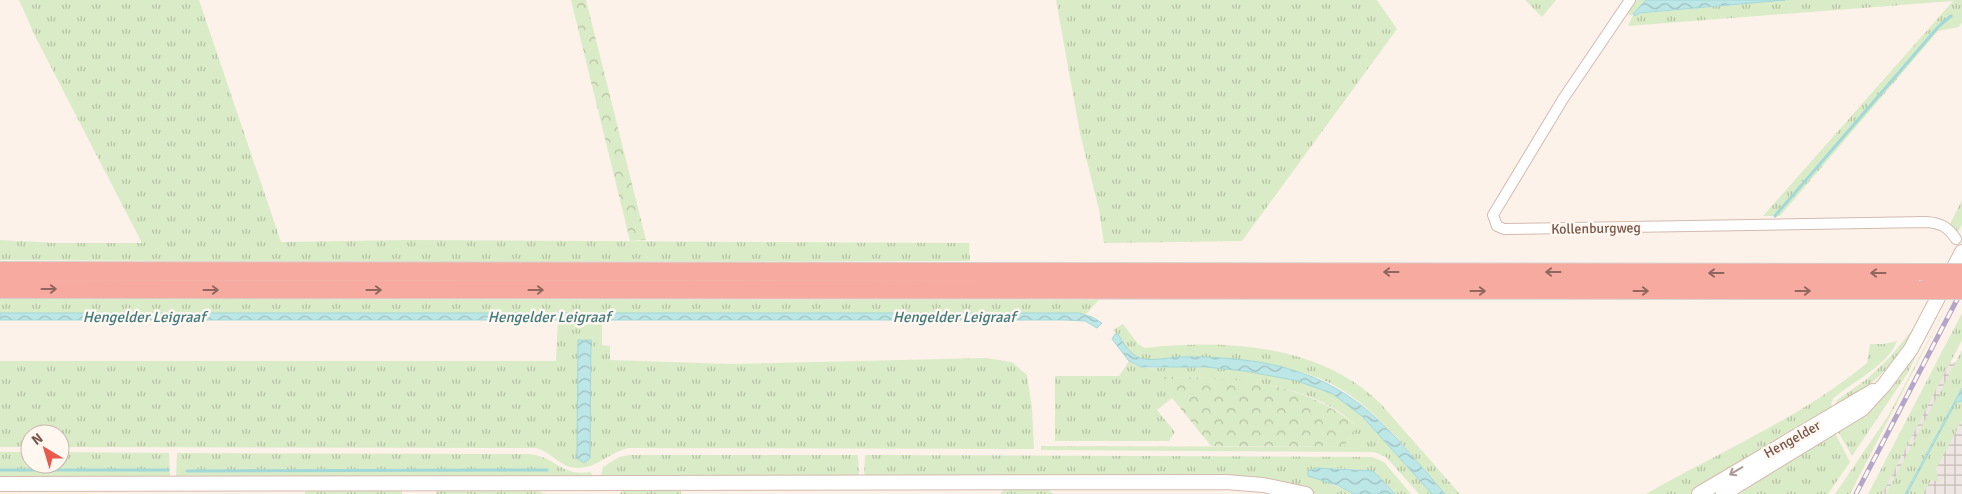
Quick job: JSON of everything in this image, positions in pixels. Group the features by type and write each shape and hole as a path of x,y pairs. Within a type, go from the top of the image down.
{"highway":[{"path":"0,271 1927,273 1959,257"},
{"path":"0,289 1962,290"}],"street":[{"name":"Kollenburgweg","path":"1630,0 1563,99 1493,215 1497,226 1504,230 1926,222 1945,226 1959,257"},
{"name":"Hengelder","path":"1723,494 1862,409 1884,385 1911,349 1959,257"},
{"name":"Hengelder","path":"1699,494 1884,385"},
{"path":"0,484 557,489 1226,482 1263,485 1306,494"}],"shaded area":[{"path":"1962,362 1962,494 1879,494 1947,363"}],"green space":[{"path":"19,0 199,0 281,242 407,240 969,243 970,261 447,262 0,260 0,240 57,243 142,243 36,38"},
{"path":"571,0 586,0 646,240 630,241"},
{"path":"1056,0 1377,0 1397,29 1242,241 1104,243 1099,210 1080,133"},
{"path":"1525,0 1556,0 1542,17"},
{"path":"1634,0 1646,0 1634,14 1785,0 1962,0 1962,22 1959,27 1938,31 1780,216 1763,216 1953,1 1628,26 1633,15 1625,14"},
{"path":"1962,200 1962,224 1958,232 1954,232 1949,226"},
{"path":"1930,298 1933,298 1899,357 1862,392 1835,407 1837,400 1867,379 1889,358 1913,329"},
{"path":"1944,298 1946,298 1907,374 1852,456 1837,430 1898,377 1912,359"},
{"path":"1951,298 1850,494 1835,494 1888,416"},
{"path":"0,299 1099,300 1086,314 0,313"},
{"path":"1962,313 1962,340 1882,494 1868,494"},
{"path":"602,320 602,345 610,346 610,360 730,364 986,358 1012,362 1027,375 1032,408 1034,449 629,448 614,453 593,465 578,468 565,465 536,448 70,447 70,424 20,424 20,447 0,447 0,361 556,361 558,321"},
{"path":"1123,324 1138,344 1145,348 1207,344 1238,346 1270,350 1300,357 1329,368 1356,383 1380,403 1460,494 1445,494 1404,445 1374,414 1357,400 1321,379 1291,369 1245,362 1191,356 1157,360 1142,359 1135,356 1126,347 1113,330"},
{"path":"1897,341 1886,358 1878,366 1833,399 1831,403 1833,411 1691,494 1646,494 1788,417 1842,382 1867,363 1870,344 1884,344"},
{"path":"1962,350 1962,389 1958,397 1962,400 1962,420 1936,469 1939,482 1931,480 1923,494 1886,494"},
{"path":"1129,361 1144,368 1214,368 1255,371 1295,379 1315,386 1333,394 1360,413 1386,439 1432,494 1419,494 1386,457 1374,452 1041,450 1041,446 1343,447 1358,427 1338,411 1315,399 1290,390 1236,380 1156,377 1172,398 1157,410 1175,432 1169,441 1055,441 1055,376 1119,376"},
{"path":"1155,377 1236,380 1288,390 1336,411 1358,427 1343,447 1211,446"},
{"path":"1834,431 1850,462 1828,494 1731,494"},
{"path":"0,452 20,452 20,474 70,474 70,452 169,453 170,477 0,478"},
{"path":"177,453 529,454 545,458 572,472 590,472 593,475 592,477 176,477"},
{"path":"630,455 858,455 859,477 605,479 601,475 603,467 619,457"},
{"path":"865,455 1372,457 1384,462 1411,494 1395,494 1378,478 1369,473 1340,468 1317,468 1327,482 1354,494 1317,494 1304,489 864,478"},
{"path":"1004,489 1048,489 1053,494 1000,494"},
{"path":"681,490 681,494 619,494 623,491"},
{"path":"305,491 402,491 402,494 305,494"},
{"path":"436,491 537,491 545,494 436,494"}],"water":[{"path":"1646,0 1785,0 1639,13 1635,16 1633,14"},
{"name":"Hengelder Leigraaf","path":"0,313 1079,313 1092,317 1102,323 1097,328 1085,321 1066,320 0,320"},
{"path":"1115,334 1118,334 1130,351 1140,358 1192,357 1249,361 1300,372 1326,383 1349,396 1388,429 1445,494 1432,494 1362,416 1333,394 1298,381 1245,371 1206,367 1141,367 1129,361 1112,339"},
{"path":"578,340 591,340 590,458 584,463 577,458"},
{"path":"1962,388 1962,401 1956,402 1907,494 1905,494"},
{"path":"1317,468 1373,471 1395,494 1354,494 1337,485 1308,476 1308,471"}],"waterway":[{"path":"1775,216 1939,26 1951,16"},
{"path":"0,470 168,470"},
{"path":"187,471 547,470"}],"railway":[{"path":"1856,494 1962,290"}]}
